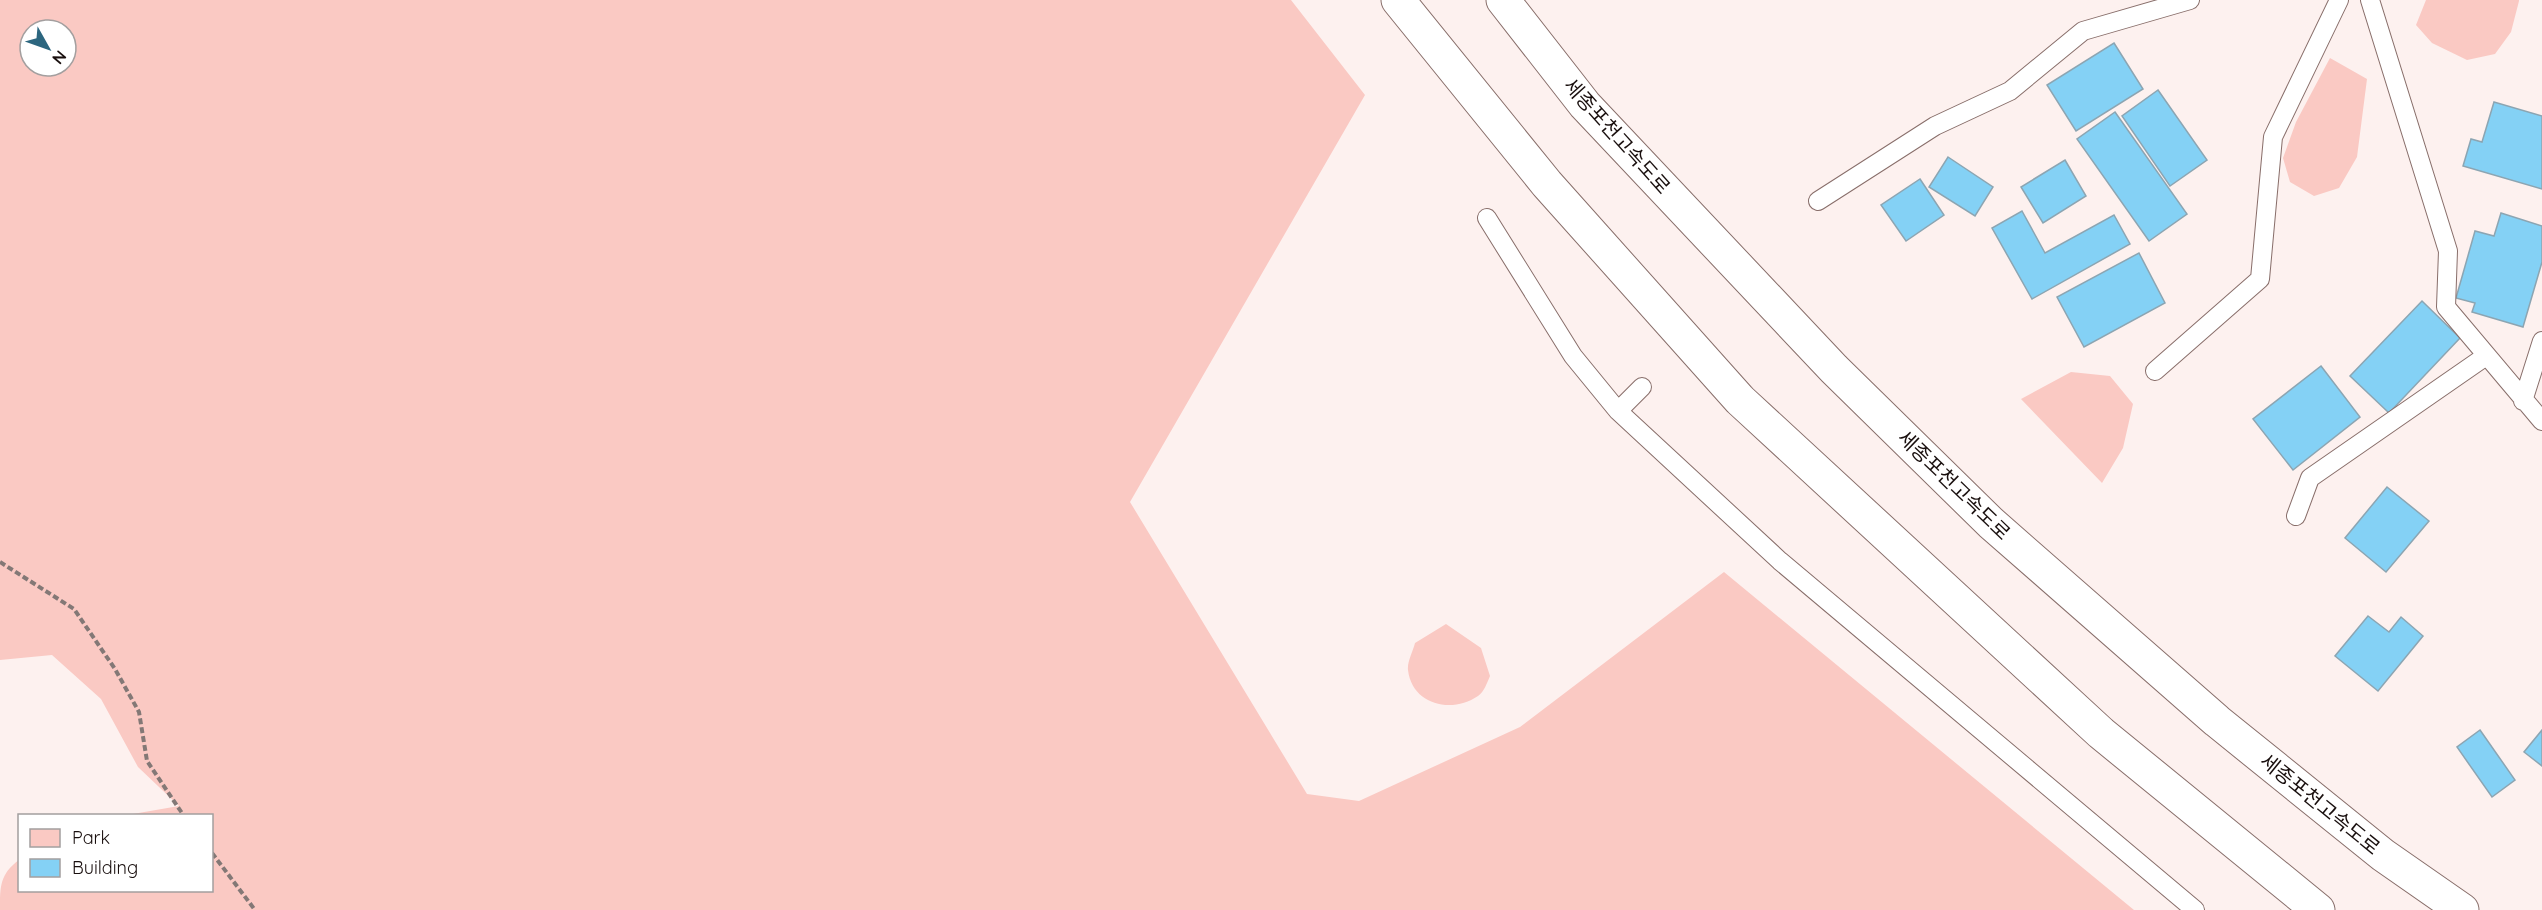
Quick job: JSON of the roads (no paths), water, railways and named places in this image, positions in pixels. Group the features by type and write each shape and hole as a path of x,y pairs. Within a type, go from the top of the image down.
{"highway":[{"path":"1398,0 1546,184 1740,400 2101,733 2318,910"},
{"name":"세종포천고속도로","path":"1503,0 1593,114 1834,369 1991,523 2217,722 2383,855 2462,910"}],"lane":[{"path":"1818,201 1935,126 2010,91 2082,32 2190,0"},
{"path":"2155,371 2260,279 2273,137 2339,0"},
{"path":"2370,0 2448,251 2446,307 2542,421"},
{"path":"1487,218 1573,356 1618,411 1780,561 2195,910"},
{"path":"2523,401 2542,341"},
{"path":"2296,516 2310,478 2486,356"},
{"path":"1618,411 1642,387"}]}
